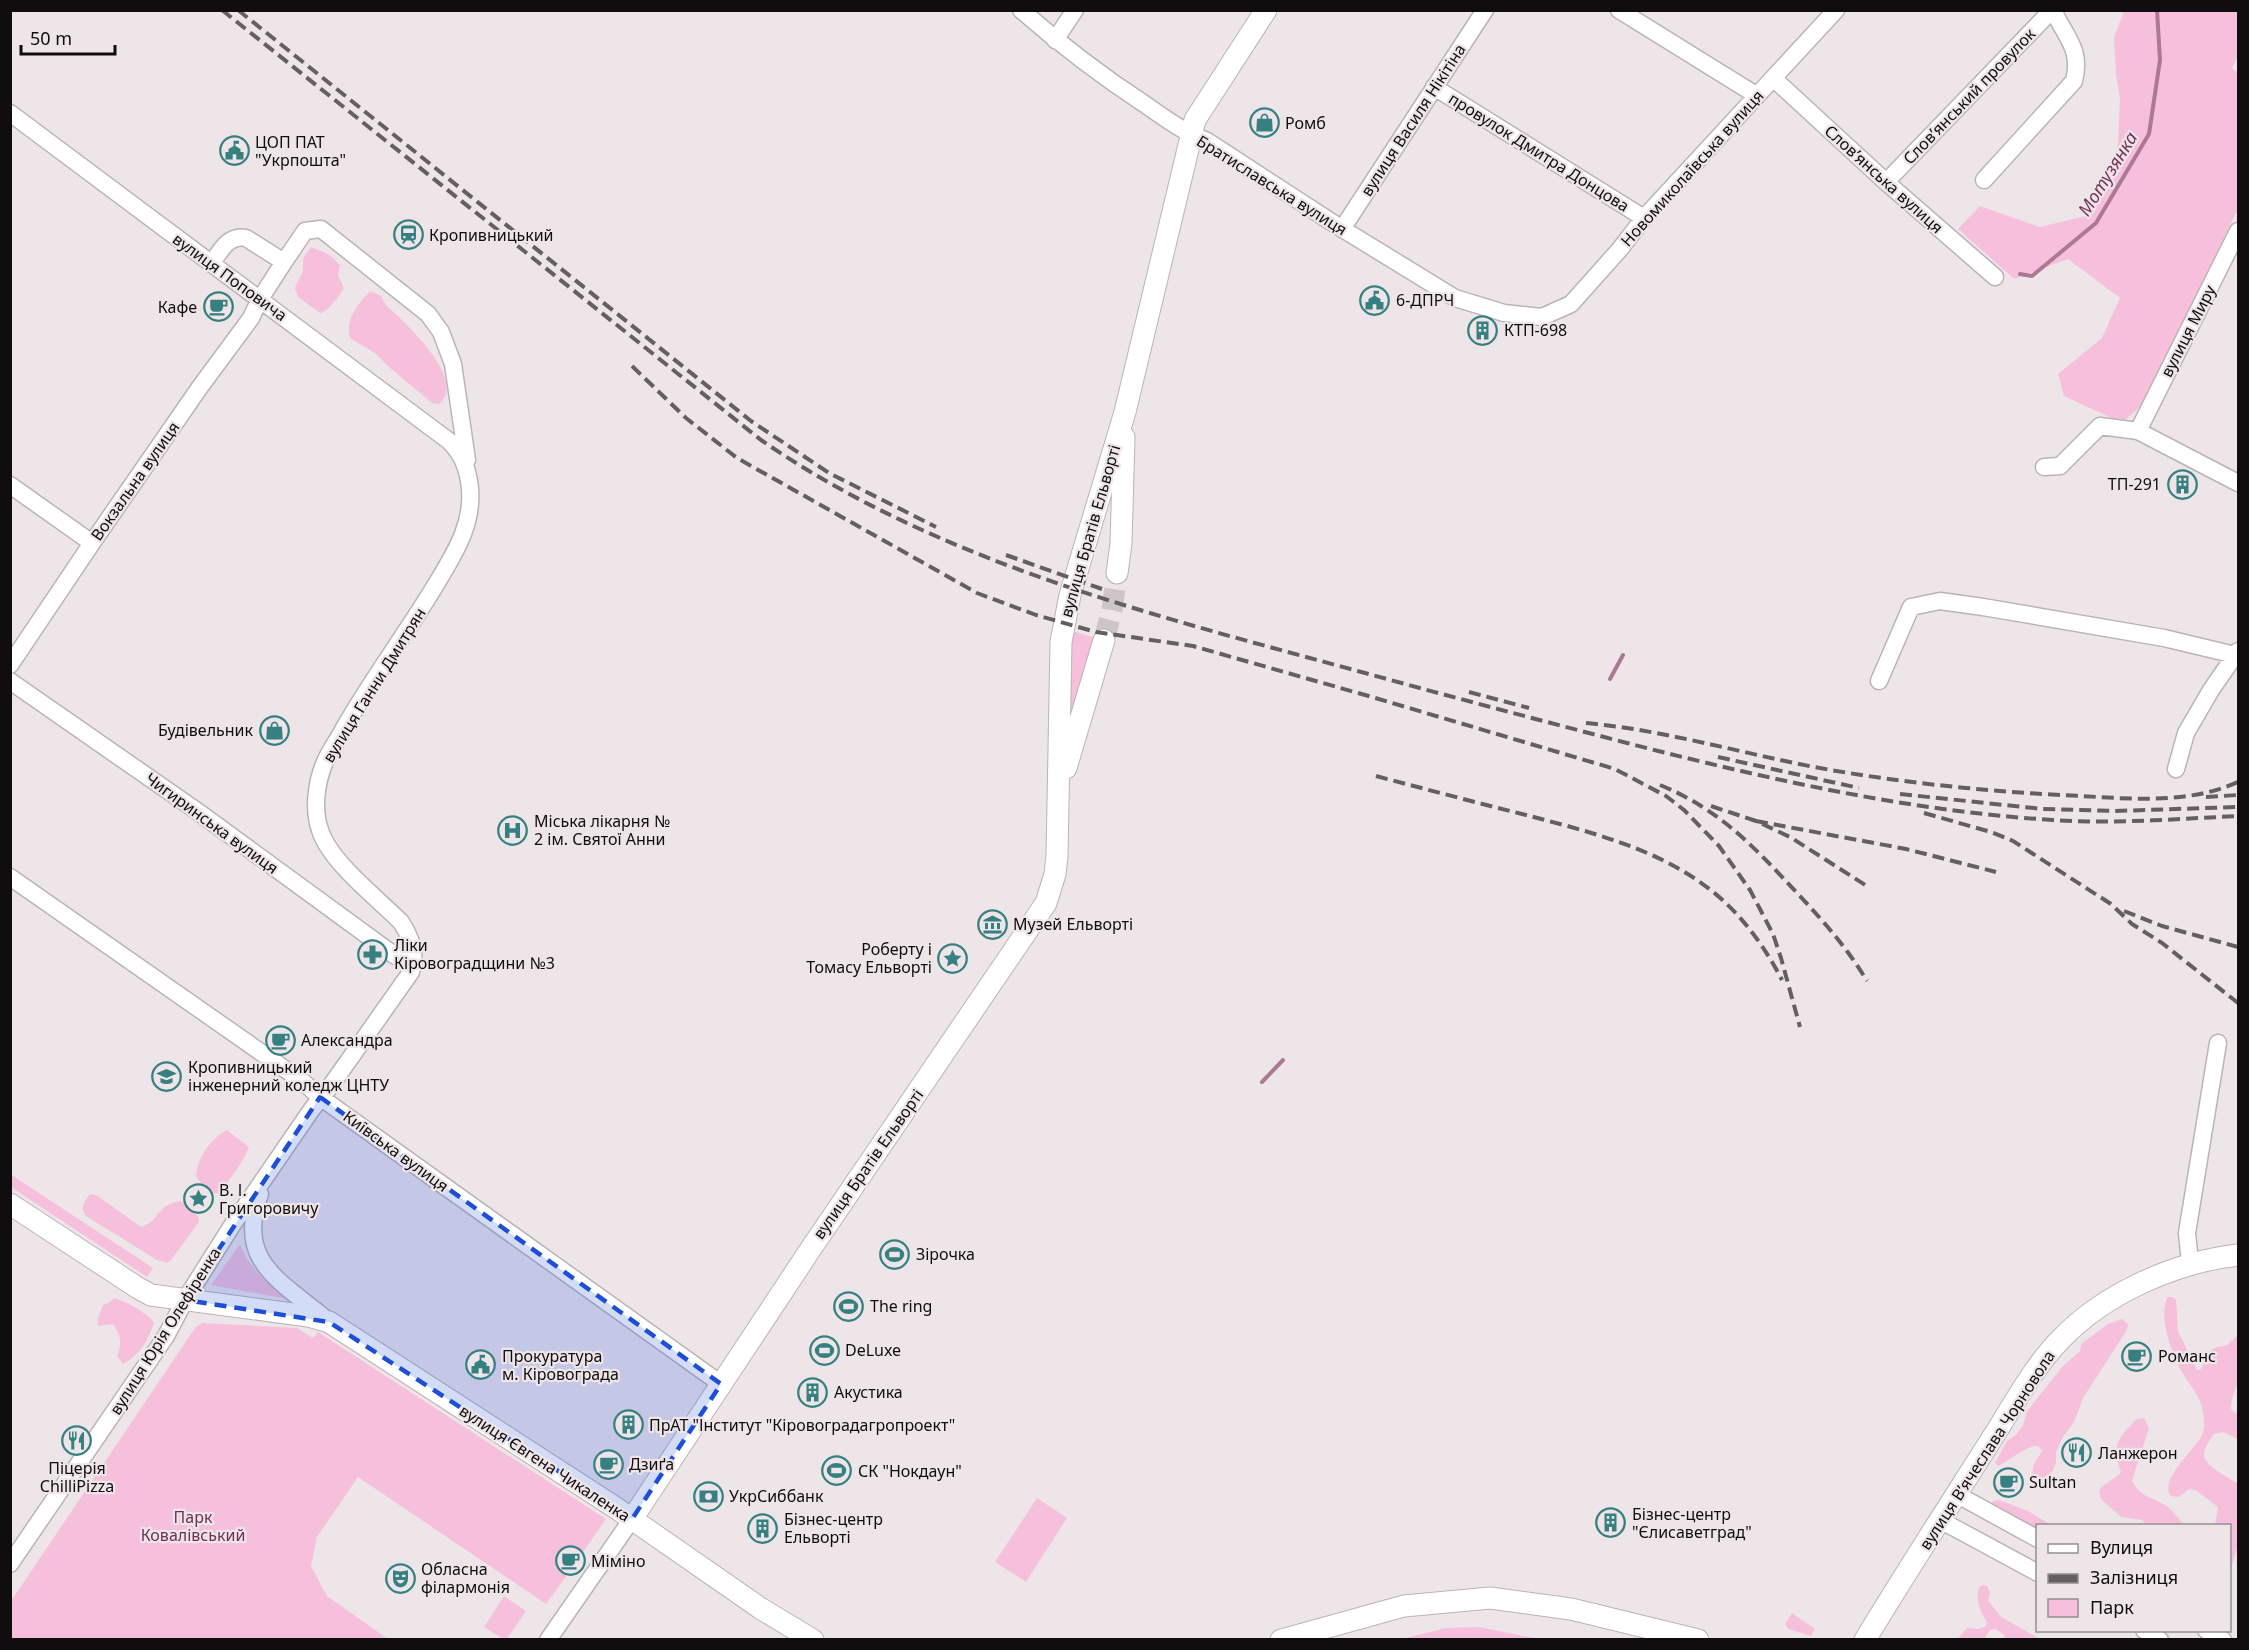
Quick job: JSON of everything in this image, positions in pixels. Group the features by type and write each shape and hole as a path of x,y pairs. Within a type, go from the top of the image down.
{"main road":[{"name":"вулиця Братів Ельворті","path":"632,1519 810,1250 1046,903 1056,874 1062,628 1070,595 1125,412 1195,120 1266,10"},
{"name":"вулиця Братів Ельворті","path":"1117,573 1121,544 1125,412"},
{"name":"вулиця Братів Ельворті","path":"1058,794 1104,640"},
{"name":"вулиця Євгена Чикаленка","path":"10,1204 151,1295 308,1316 329,1322 632,1519 760,1608 813,1640"},
{"name":"вулиця Вʼячеслава Чорновола","path":"1865,1640 2038,1367 2060,1339 2078,1323 2138,1285 2190,1263 2238,1255"},
{"path":"1281,1640 1404,1606 1490,1598 1571,1609 1698,1640"},
{"name":"вулиця Євгена Чикаленка","path":"760,1608 793,1640"}],"street":[{"name":"Братиславська вулиця","path":"1021,10 1109,81 1191,135 1206,141 1342,229 1455,298 1504,313 1542,317"},
{"path":"1056,40 1075,10"},
{"name":"вулиця Василя Нікітіна","path":"1342,229 1485,10"},
{"path":"1619,10 1756,96"},
{"name":"Новомиколаївська вулиця","path":"1542,317 1571,304 1644,218 1836,10"},
{"path":"1984,180 2074,81 2078,66 2075,50 2053,10"},
{"name":"Словʼянський провулок","path":"1886,182 2053,10"},
{"name":"Словʼянська вулиця","path":"1774,79 1886,182 1995,277"},
{"name":"провулок Дмитра Донцова","path":"1434,87 1644,218"},
{"name":"вулиця Поповича","path":"10,113 449,441"},
{"name":"Вокзальна вулиця","path":"10,665 200,387 251,318 260,298 305,231 321,229 428,314 441,332 453,364 467,470"},
{"name":"вулиця Миру","path":"2138,431 2238,231"},
{"path":"211,264 229,241 239,236 284,262"},
{"path":"2044,467 2060,466 2100,426 2138,431 2238,483"},
{"name":"вулиця Ганни Дмитрян","path":"413,966 414,952 408,933 326,845 318,821 317,791 324,764 354,710 462,541 471,506 471,494 467,470 459,451 449,441"},
{"path":"10,485 92,543"},
{"path":"1879,681 1911,607 1940,601 2047,616 2237,653 2211,690 2186,733 2176,769"},
{"name":"Чигиринська вулиця","path":"10,681 197,812 394,955 413,966"},
{"name":"Київська вулиця","path":"10,878 302,1081 320,1098 721,1384"},
{"path":"320,1098 374,1026 408,977 413,966"},
{"path":"2190,1263 2187,1233 2218,1042"},
{"name":"вулиця Юрія Олефіренка","path":"10,1564 166,1336 184,1300 320,1098"},
{"name":"вулиця Євгена Чикаленка","path":"267,1175 252,1222 254,1246 261,1262 329,1322"},
{"path":"1956,1494 2036,1538"},
{"path":"548,1640 632,1519"},
{"path":"1940,1520 2036,1572"},
{"path":"2147,1632 2160,1640"},
{"path":"2209,1632 2223,1640"}],"highlighted area":[{"path":"320,1097 721,1384 632,1519 329,1322 185,1300"}],"green space":[{"path":"2124,11 2238,11 2238,56 2232,68 2238,73 2238,209 2143,404 2122,423 2064,396 2058,374 2102,338 2120,298 2068,259 2014,279 1958,229 1980,206 2040,227 2086,216 2110,184 2118,143 2120,98 2114,37"},
{"path":"311,247 330,255 340,265 338,275 344,288 337,299 320,313 298,297 295,289 302,272 304,257"},
{"path":"370,291 381,296 385,304 417,336 440,366 446,380 446,393 439,404 432,403 376,354 350,338 351,318"},
{"path":"1069,630 1096,638 1071,726 1066,725"},
{"path":"227,1130 249,1147 240,1165 219,1193 210,1193 196,1177 197,1170 202,1156 215,1138"},
{"path":"10,1174 153,1268 147,1277 11,1187"},
{"path":"90,1194 96,1195 141,1227 147,1225 166,1206 180,1201 192,1208 199,1222 167,1263 157,1260 86,1216 83,1207"},
{"path":"240,1244 254,1268 288,1299 211,1285"},
{"path":"2168,1297 2176,1300 2178,1331 2197,1370 2201,1369 2208,1352 2227,1345 2238,1335 2238,1381 2231,1409 2238,1415 2238,1439 2223,1432 2214,1434 2204,1454 2209,1464 2238,1484 2238,1546 2231,1568 2231,1524 2215,1524 2218,1507 2197,1491 2189,1489 2179,1497 2171,1496 2168,1489 2173,1474 2202,1435 2204,1423 2200,1401 2182,1372 2170,1345 2165,1324 2165,1305"},
{"path":"114,1298 136,1307 154,1322 143,1347 123,1364 117,1356 120,1339 113,1324 98,1326 98,1318 103,1305"},
{"path":"2122,1319 2128,1324 2127,1330 2083,1398 2074,1422 2056,1452 2056,1463 2052,1472 2041,1479 2032,1474 2034,1464 2042,1451 2038,1446 2023,1450 1998,1466 1995,1463 2007,1441 2016,1435 2023,1425 2027,1411 2062,1367 2080,1351 2081,1344 2108,1324"},
{"name":"Парк Ковалівський","path":"202,1323 297,1328 313,1338 318,1332 606,1519 581,1555 571,1549 558,1567 568,1574 546,1604 358,1477 317,1537 311,1566 327,1596 388,1639 11,1639 11,1601 195,1328"},
{"path":"2144,1418 2149,1428 2132,1481 2140,1492 2168,1507 2184,1524 2145,1524 2142,1520 2121,1517 2101,1499 2099,1490 2121,1472 2117,1455 2118,1442 2137,1419"},
{"path":"1037,1498 1067,1518 1026,1582 995,1562"},
{"path":"1999,1500 2030,1512 2049,1524 2036,1524 2036,1533 1990,1505 1993,1501"},
{"path":"1985,1585 1990,1594 1988,1600 2001,1617 2040,1639 2005,1639 2004,1635 1996,1629 1990,1630 1984,1639 1957,1639 1967,1628 1985,1627 1987,1622 1980,1609 1978,1591 1980,1586"},
{"path":"504,1596 526,1611 507,1639 503,1639 484,1627"},
{"path":"1792,1613 1815,1629 1811,1636 1788,1629 1785,1624"},
{"path":"1479,1627 1539,1639 1402,1639 1446,1628"}],"waterway":[{"name":"Мотузянка","path":"2020,274 2032,276 2096,223 2149,134 2160,60 2157,10"},
{"name":"Мотузянка","path":"1610,679 1623,655"},
{"name":"Мотузянка","path":"1262,1082 1283,1060"}],"tunnel":[{"path":"1104,640 1112,610 1117,573"}],"railway":[{"path":"222,10 761,440 830,483 902,521 976,553 1052,582 1208,630 1627,743 1785,781 1891,801 1999,816 2076,821 2169,820 2238,816"},
{"path":"238,10 751,421 829,473 936,527"},
{"path":"632,366 686,418 737,458 977,593 1036,615 1096,632 1193,646 1372,697 1615,769 1666,796 1684,810 1719,846 1750,890 1773,934 1800,1027"},
{"path":"1006,555 1102,589"},
{"path":"1469,692 1529,708"},
{"path":"1586,723 1672,736 1847,773 1980,789 2121,798 2161,798 2200,794 2238,782"},
{"path":"1718,757 1859,788"},
{"path":"1376,776 1596,834 1669,863 1712,891 1733,910 1760,944 1782,980"},
{"path":"1660,785 1701,806 1752,846 1826,926 1867,981"},
{"path":"1900,794 2043,809 2114,811 2238,807"},
{"path":"2206,797 2238,795"},
{"path":"1711,806 1756,821 1790,837 1870,888"},
{"path":"1924,813 1991,832 2013,841 2111,904 2132,924 2162,943 2238,1003"},
{"path":"1756,821 1906,849 1996,872"},
{"path":"2124,911 2162,926 2238,947"}],"place":[{"name":"Ромб","path":"1264,123"},
{"name":"ЦОП ПАТ \"Укрпошта\"","path":"234,151"},
{"name":"Кропивницький","path":"408,235"},
{"name":"6-ДПРЧ","path":"1375,300"},
{"name":"Кафе","path":"218,307"},
{"name":"КТП-698","path":"1483,330"},
{"name":"ТП-291","path":"2182,484"},
{"name":"Будівельник","path":"274,730"},
{"name":"Міська лікарня № 2 ім. Святої Анни","path":"513,830"},
{"name":"Музей Ельворті","path":"992,924"},
{"name":"Ліки Кіровоградщини №3","path":"373,954"},
{"name":"Роберту і Томасу Ельворті","path":"953,958"},
{"name":"Александра","path":"280,1040"},
{"name":"Кропивницький інженерний коледж ЦНТУ","path":"167,1076"},
{"name":"В. І. Григоровичу","path":"198,1199"},
{"name":"Зірочка","path":"895,1254"},
{"name":"The ring","path":"849,1306"},
{"name":"DeLuxe","path":"824,1350"},
{"name":"Романс","path":"2137,1356"},
{"name":"Прокуратура м. Кіровограда","path":"481,1365"},
{"name":"Акустика","path":"813,1392"},
{"name":"ПрАТ \"Інститут \"Кіровоградагропроект\"","path":"628,1425"},
{"name":"Піцерія ChilliPizza","path":"77,1440"},
{"name":"Ланжерон","path":"2077,1453"},
{"name":"Дзиґа","path":"608,1464"},
{"name":"СК \"Нокдаун\"","path":"837,1471"},
{"name":"Sultan","path":"2008,1482"},
{"name":"УкрСиббанк","path":"708,1496"},
{"name":"Бізнес-центр \"Єлисаветград\"","path":"1611,1523"},
{"name":"Бізнес-центр Ельворті","path":"763,1528"},
{"name":"Міміно","path":"570,1561"},
{"name":"Обласна філармонія","path":"400,1578"}]}
